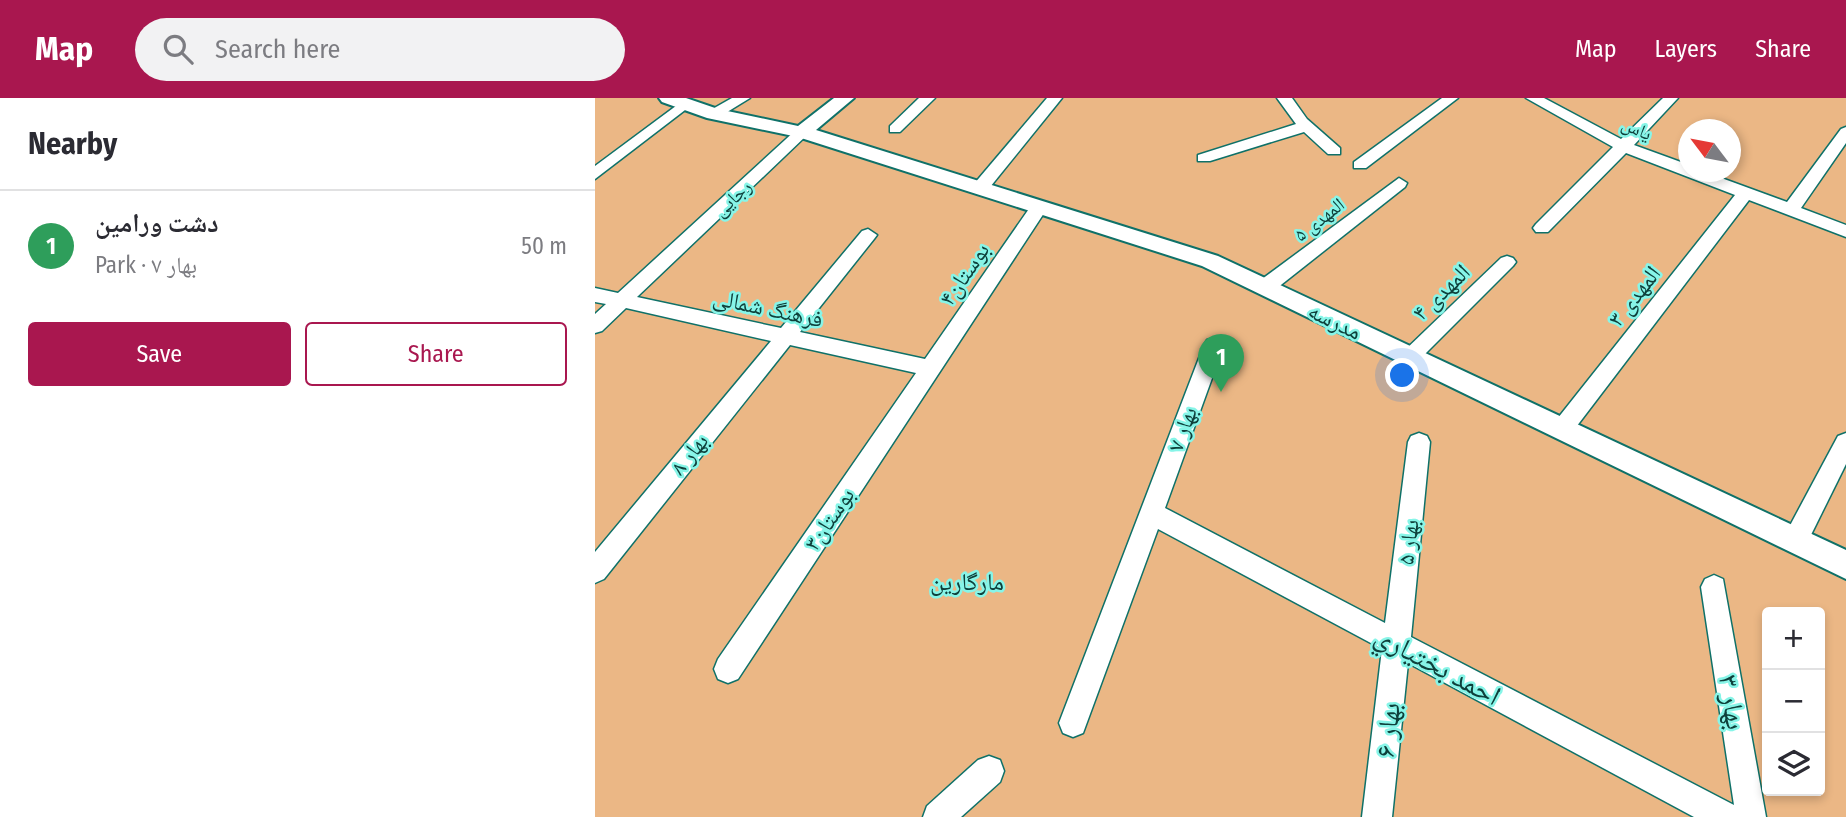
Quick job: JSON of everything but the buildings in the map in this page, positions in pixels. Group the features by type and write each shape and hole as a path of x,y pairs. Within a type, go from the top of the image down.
{"street":[{"path":"714,114 743,98"},
{"name":"رجایی","path":"621,301 802,132 845,98"},
{"path":"895,129 928,98"},
{"path":"980,188 1055,98"},
{"path":"1284,98 1307,127 1334,151"},
{"path":"1360,165 1451,98"},
{"name":"یاس","path":"1533,98 1623,146 1846,231"},
{"path":"1542,228 1671,98"},
{"path":"595,174 676,101"},
{"name":"مدرسه","path":"676,101 714,114 802,132 1210,261 1846,565"},
{"path":"1203,158 1307,127"},
{"path":"1790,211 1846,132"},
{"name":"المهدی ۵","path":"1265,287 1399,183"},
{"name":"المهدی ۳","path":"1562,429 1745,193"},
{"name":"بوستان۴","path":"930,368 1039,207"},
{"path":"783,337 868,235"},
{"name":"المهدی ۴","path":"1410,357 1507,262"},
{"name":"فرهنگ شمالی","path":"595,295 930,368"},
{"path":"595,326 621,301"},
{"name":"بهار ۸","path":"595,571 783,337"},
{"name":"بهار ۷","path":"1151,513 1214,345"},
{"name":"بوستان۳","path":"728,669 930,368"},
{"name":"بهار ۵","path":"1396,643 1419,442"},
{"path":"1795,541 1846,442"},
{"path":"1073,723 1151,513"},
{"name":"احمد بختياري","path":"1151,513 1725,817"},
{"name":"بهار ۳","path":"1714,587 1751,817"},
{"name":"بهار ۶","path":"1377,817 1396,643"},
{"path":"938,817 989,771"}],"shaded area":[{"path":"595,98 1846,98 1846,817 595,817"}],"place":[{"name":"دشت ورامین","path":"1221,392"}],"district":[{"name":"مارگارین","path":"967,582"}]}
